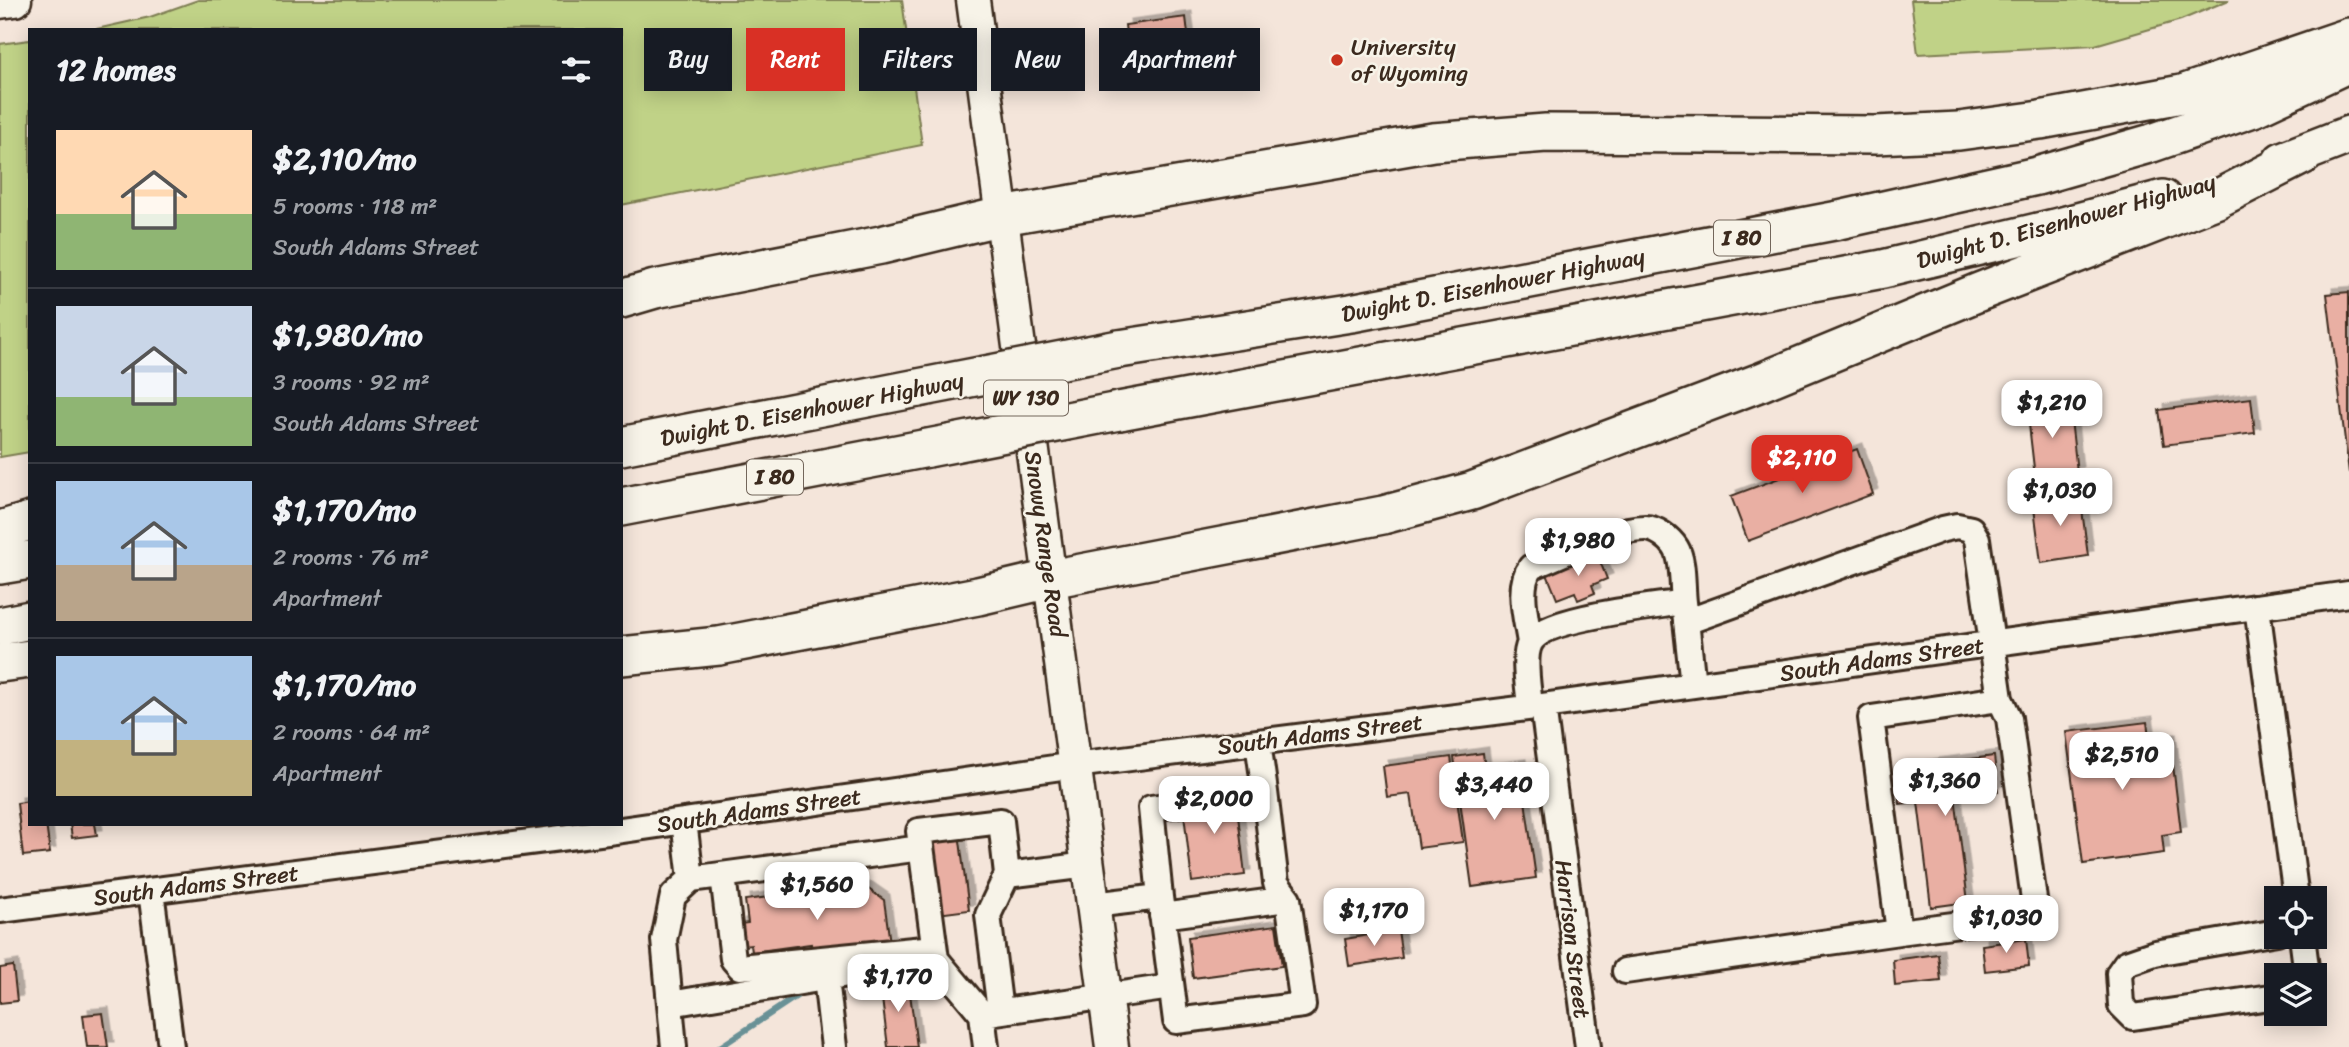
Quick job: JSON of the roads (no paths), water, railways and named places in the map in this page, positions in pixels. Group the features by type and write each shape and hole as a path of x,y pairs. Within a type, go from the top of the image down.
{"highway":[{"path":"623,298 655,289 881,245 1002,216 1433,142 1546,133 1876,135 1959,131 1999,125 2182,94 2349,37"},
{"name":"Dwight D. Eisenhower Highway","path":"623,446 1119,349 1378,307 1839,220 2038,176 2152,143 2253,108 2349,64"},
{"name":"Dwight D. Eisenhower Highway","path":"623,507 1119,411 1884,269 2158,200 2305,154 2349,135"},
{"path":"623,656 719,646 978,596 1050,579 1382,515 1472,491 1760,382 1979,292 2215,201 2305,154"},
{"path":"0,530 28,522"},
{"path":"0,565 28,560"},
{"path":"0,626 28,620"},
{"path":"0,663 28,659"}],"main road":[{"path":"0,2 15,0"},
{"name":"Snowy Range Road","path":"973,0 1112,1047"}],"street":[{"path":"1530,643 1539,632 1570,620 1685,612 1943,528 1957,526 1971,529 1977,538 2000,699 2008,718 2036,914 1625,971"},
{"name":"Harrison Street","path":"1588,1047 1537,706 1527,668 1530,643 1523,587 1526,573 1531,568 1629,530 1647,528 1661,533 1675,547 1685,612"},
{"name":"South Adams Street","path":"0,910 684,821 1075,765 1537,706 2349,594"},
{"path":"2257,607 2294,886"},
{"path":"1685,612 1693,685"},
{"path":"1899,932 1871,718 2000,699"},
{"path":"1258,742 1265,792 1276,883 1288,899 1303,1005 1176,1021 1151,808 1265,792"},
{"path":"684,821 708,877 733,959 740,967 935,953"},
{"path":"986,1047 991,1012 988,915 1007,875 1001,821 919,831 935,953 991,1012"},
{"path":"674,1047 664,940 673,896 708,877 921,848"},
{"path":"1007,875 1088,864"},
{"path":"151,891 170,1047"},
{"path":"1093,905 1161,906 1288,899"},
{"path":"2264,934 2155,953 2126,963 2119,973 2121,1005 2133,1017 2264,998"},
{"path":"670,1004 826,978 935,953"},
{"path":"826,978 834,1047"},
{"path":"991,1012 1171,987"}],"waterway":[{"path":"720,1047 806,990"}],"place":[{"name":"University of Wyoming","path":"1337,60"}]}
